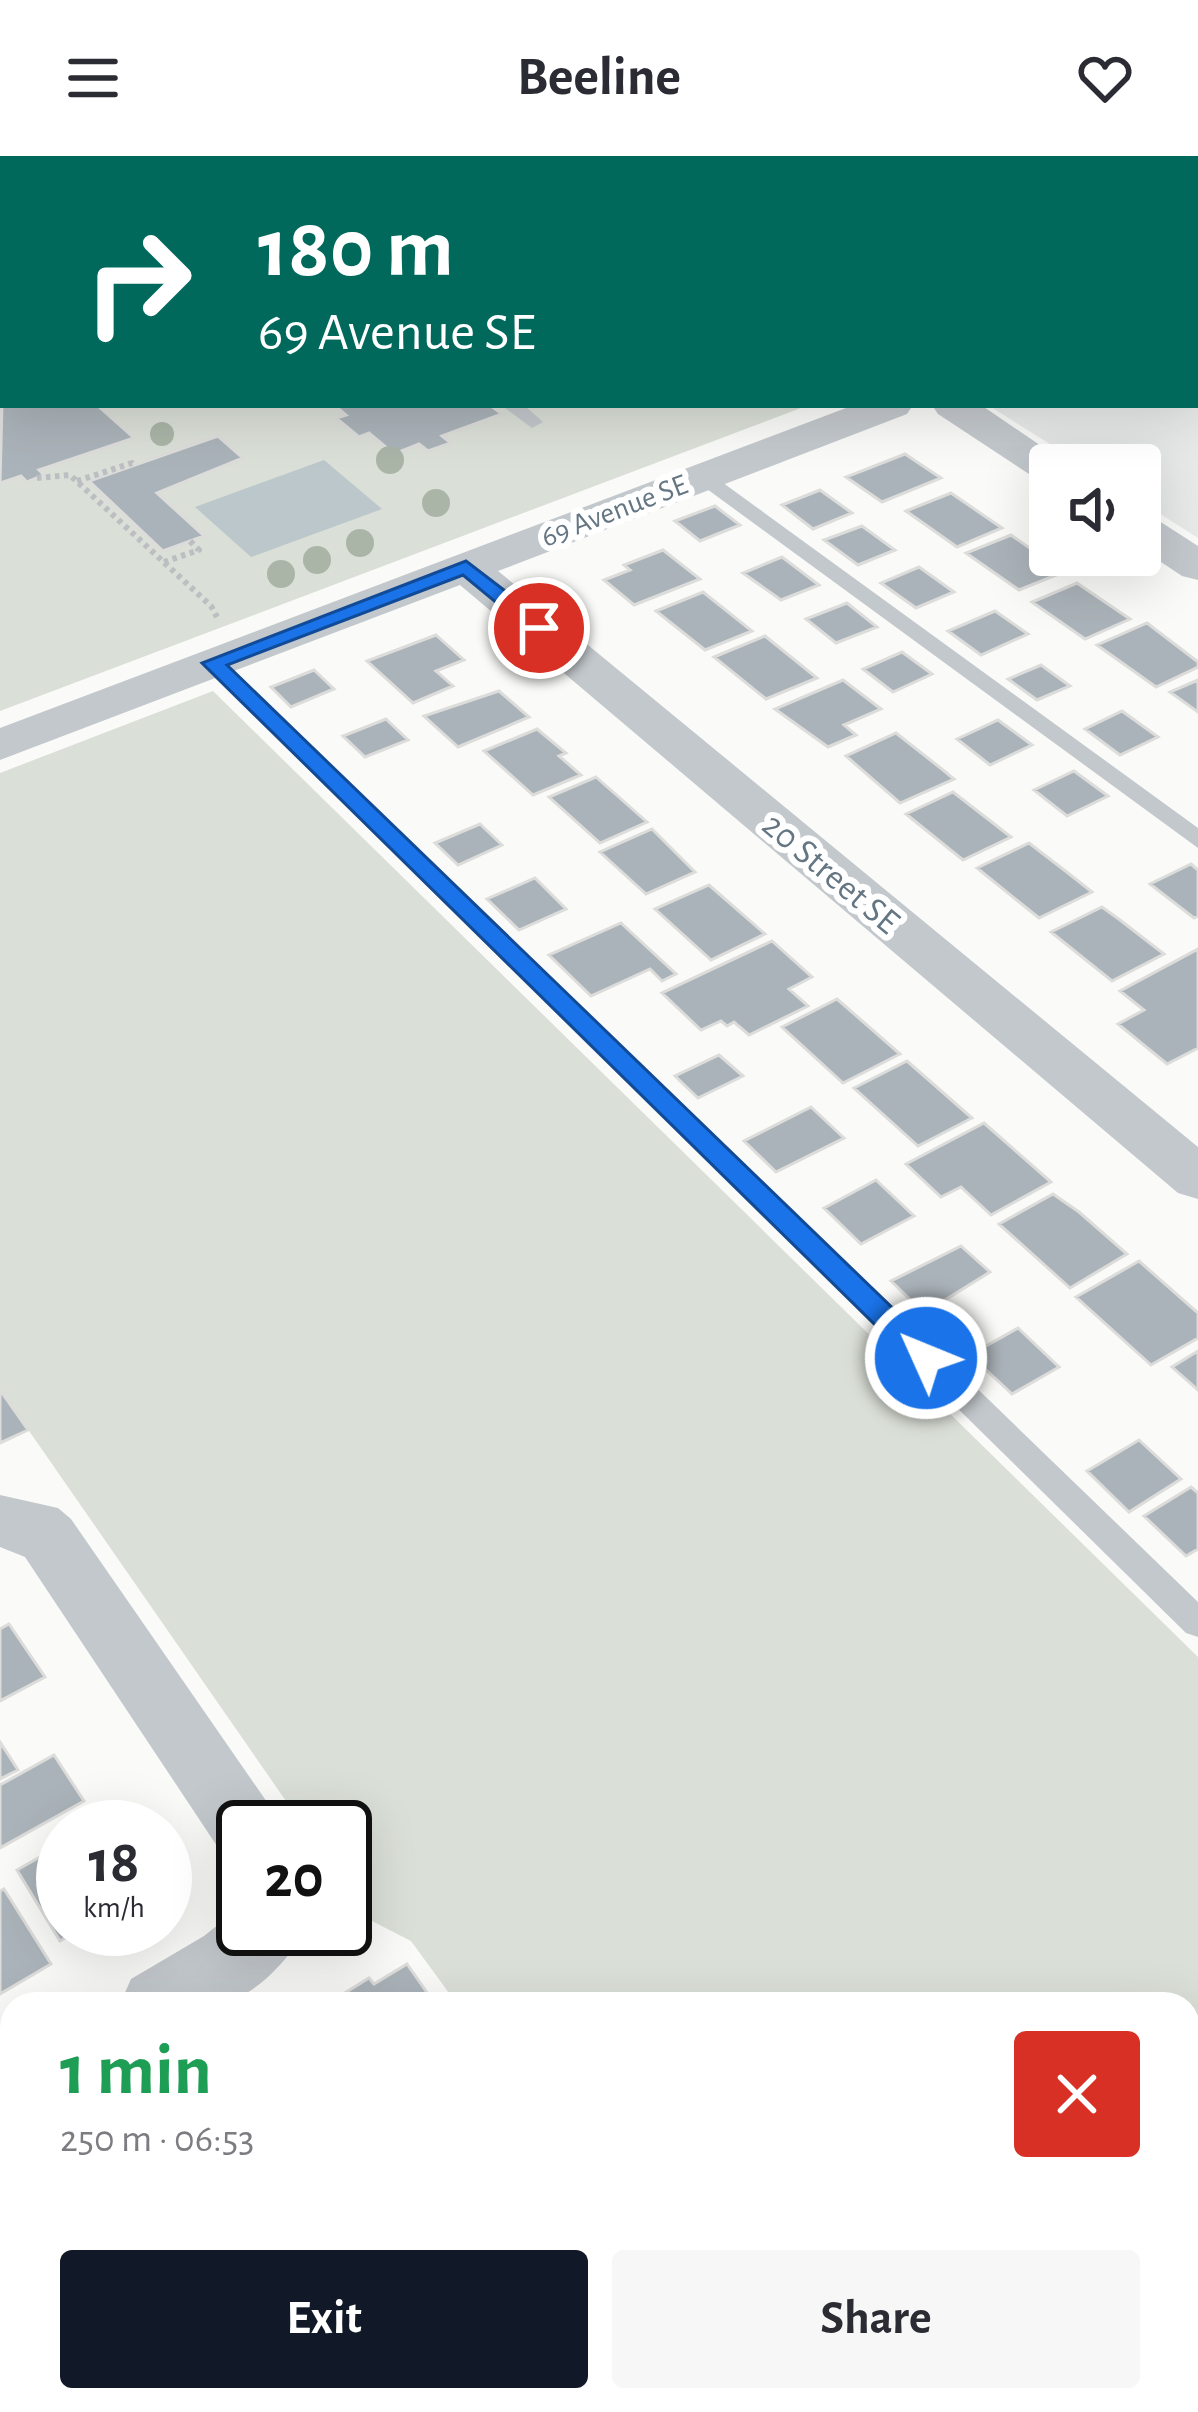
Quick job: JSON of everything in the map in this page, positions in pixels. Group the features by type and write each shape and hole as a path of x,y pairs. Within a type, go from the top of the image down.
{"street":[{"name":"69 Avenue SE","path":"0,745 218,646 466,567 884,408"},
{"path":"958,408 1029,455"},
{"path":"1161,542 1198,566"},
{"name":"20 Street SE","path":"466,567 1198,1178"},
{"path":"0,1521 35,1527 48,1538 226,1800"},
{"path":"177,1992 235,1956"}],"lane":[{"path":"515,408 532,422"},
{"path":"704,476 1198,840"},
{"path":"218,646 1198,1622"}],"path":[{"path":"77,482 132,463 135,466"},
{"path":"37,478 70,475 164,562 211,606 218,646"},
{"path":"164,562 199,550 190,541"}],"shaded area":[{"path":"0,408 801,408 0,711"},
{"path":"993,408 1198,408 1198,538 1161,514 1161,444 1050,444"},
{"path":"324,460 382,509 251,557 195,507"},
{"path":"213,691 1198,1657 1198,1992 448,1992 411,1941 372,1921 372,1800 285,1800 0,1389 0,773"}],"building":[{"path":"2,408 100,408 134,438 39,470 44,475 27,482 21,476 0,483"},
{"path":"338,408 494,408 502,414 442,436 451,443 428,451 419,444 394,454 369,433 359,437 336,418 346,415"},
{"path":"218,436 243,458 157,493 204,536 163,551 89,481"},
{"path":"905,454 941,478 882,502 846,477"},
{"path":"820,490 852,513 813,529 782,505"},
{"path":"951,493 1002,528 957,547 906,511"},
{"path":"715,506 740,525 700,541 675,521"},
{"path":"862,526 895,550 858,565 824,540"},
{"path":"1011,535 1029,548 1029,576 1054,576 1019,590 966,553"},
{"path":"663,550 700,579 634,605 604,580 630,570 624,565"},
{"path":"782,557 819,585 781,600 743,573"},
{"path":"919,567 954,592 916,608 881,583"},
{"path":"1077,583 1130,619 1085,639 1032,602"},
{"path":"703,592 752,631 705,650 656,611"},
{"path":"847,603 877,627 836,643 806,619"},
{"path":"995,611 1028,634 981,655 948,631"},
{"path":"1147,623 1198,662 1198,667 1156,687 1097,645"},
{"path":"436,635 464,660 436,671 453,686 413,703 367,661"},
{"path":"765,636 817,678 766,699 714,657"},
{"path":"902,652 932,674 893,692 863,669"},
{"path":"1041,665 1070,686 1037,700 1008,679"},
{"path":"314,670 334,689 291,707 271,687"},
{"path":"843,680 881,709 844,725 856,735 828,747 775,709"},
{"path":"1198,680 1198,712 1170,692"},
{"path":"499,691 529,717 458,747 424,716"},
{"path":"1122,711 1158,737 1120,755 1085,729"},
{"path":"386,719 408,740 365,757 343,736"},
{"path":"998,720 1032,745 990,765 957,739"},
{"path":"537,729 566,753 559,756 581,775 533,795 484,751"},
{"path":"896,733 954,779 900,803 846,756"},
{"path":"1074,771 1108,796 1067,816 1034,790"},
{"path":"596,777 647,822 600,843 549,797"},
{"path":"953,792 1011,837 963,860 906,814"},
{"path":"480,824 502,845 458,865 435,843"},
{"path":"652,829 695,872 646,894 600,852"},
{"path":"1029,843 1092,892 1039,918 977,868"},
{"path":"1191,864 1198,870 1198,916 1194,918 1150,884"},
{"path":"535,878 566,909 519,930 487,899"},
{"path":"709,885 765,934 711,960 655,909"},
{"path":"1102,907 1164,954 1112,981 1051,932"},
{"path":"621,923 676,974 662,981 650,969 591,996 549,955"},
{"path":"772,941 812,977 789,989 808,1006 749,1035 734,1022 727,1026 721,1021 701,1030 662,993"},
{"path":"1198,949 1198,1048 1167,1064 1118,1024 1144,1010 1120,991"},
{"path":"837,999 900,1054 843,1083 782,1027"},
{"path":"719,1055 743,1076 698,1098 675,1076"},
{"path":"907,1061 972,1118 918,1146 854,1088"},
{"path":"811,1107 844,1138 776,1172 744,1141"},
{"path":"984,1123 1051,1182 991,1215 961,1187 941,1197 906,1164"},
{"path":"876,1180 914,1216 861,1244 824,1208"},
{"path":"1053,1194 1127,1254 1070,1288 999,1224"},
{"path":"961,1246 990,1272 924,1313 891,1281"},
{"path":"1139,1261 1198,1313 1198,1338 1151,1365 1076,1297"},
{"path":"1018,1328 1059,1367 1012,1394 970,1355"},
{"path":"1198,1351 1198,1390 1172,1367"},
{"path":"0,1390 28,1430 0,1443"},
{"path":"1139,1440 1181,1479 1129,1512 1087,1471"},
{"path":"1191,1487 1198,1493 1198,1549 1186,1556 1144,1516"},
{"path":"9,1624 45,1677 0,1701 0,1629"},
{"path":"0,1742 18,1770 0,1779"},
{"path":"54,1755 83,1800 36,1800 36,1828 0,1848 0,1785"},
{"path":"36,1859 36,1901 17,1870"},
{"path":"4,1889 36,1940 36,1956 46,1956 51,1964 0,1992 0,1891"},
{"path":"407,1964 427,1992 346,1992 369,1978 374,1984"}],"route":[{"path":"539,628 466,567 213,663 926,1358"}]}
